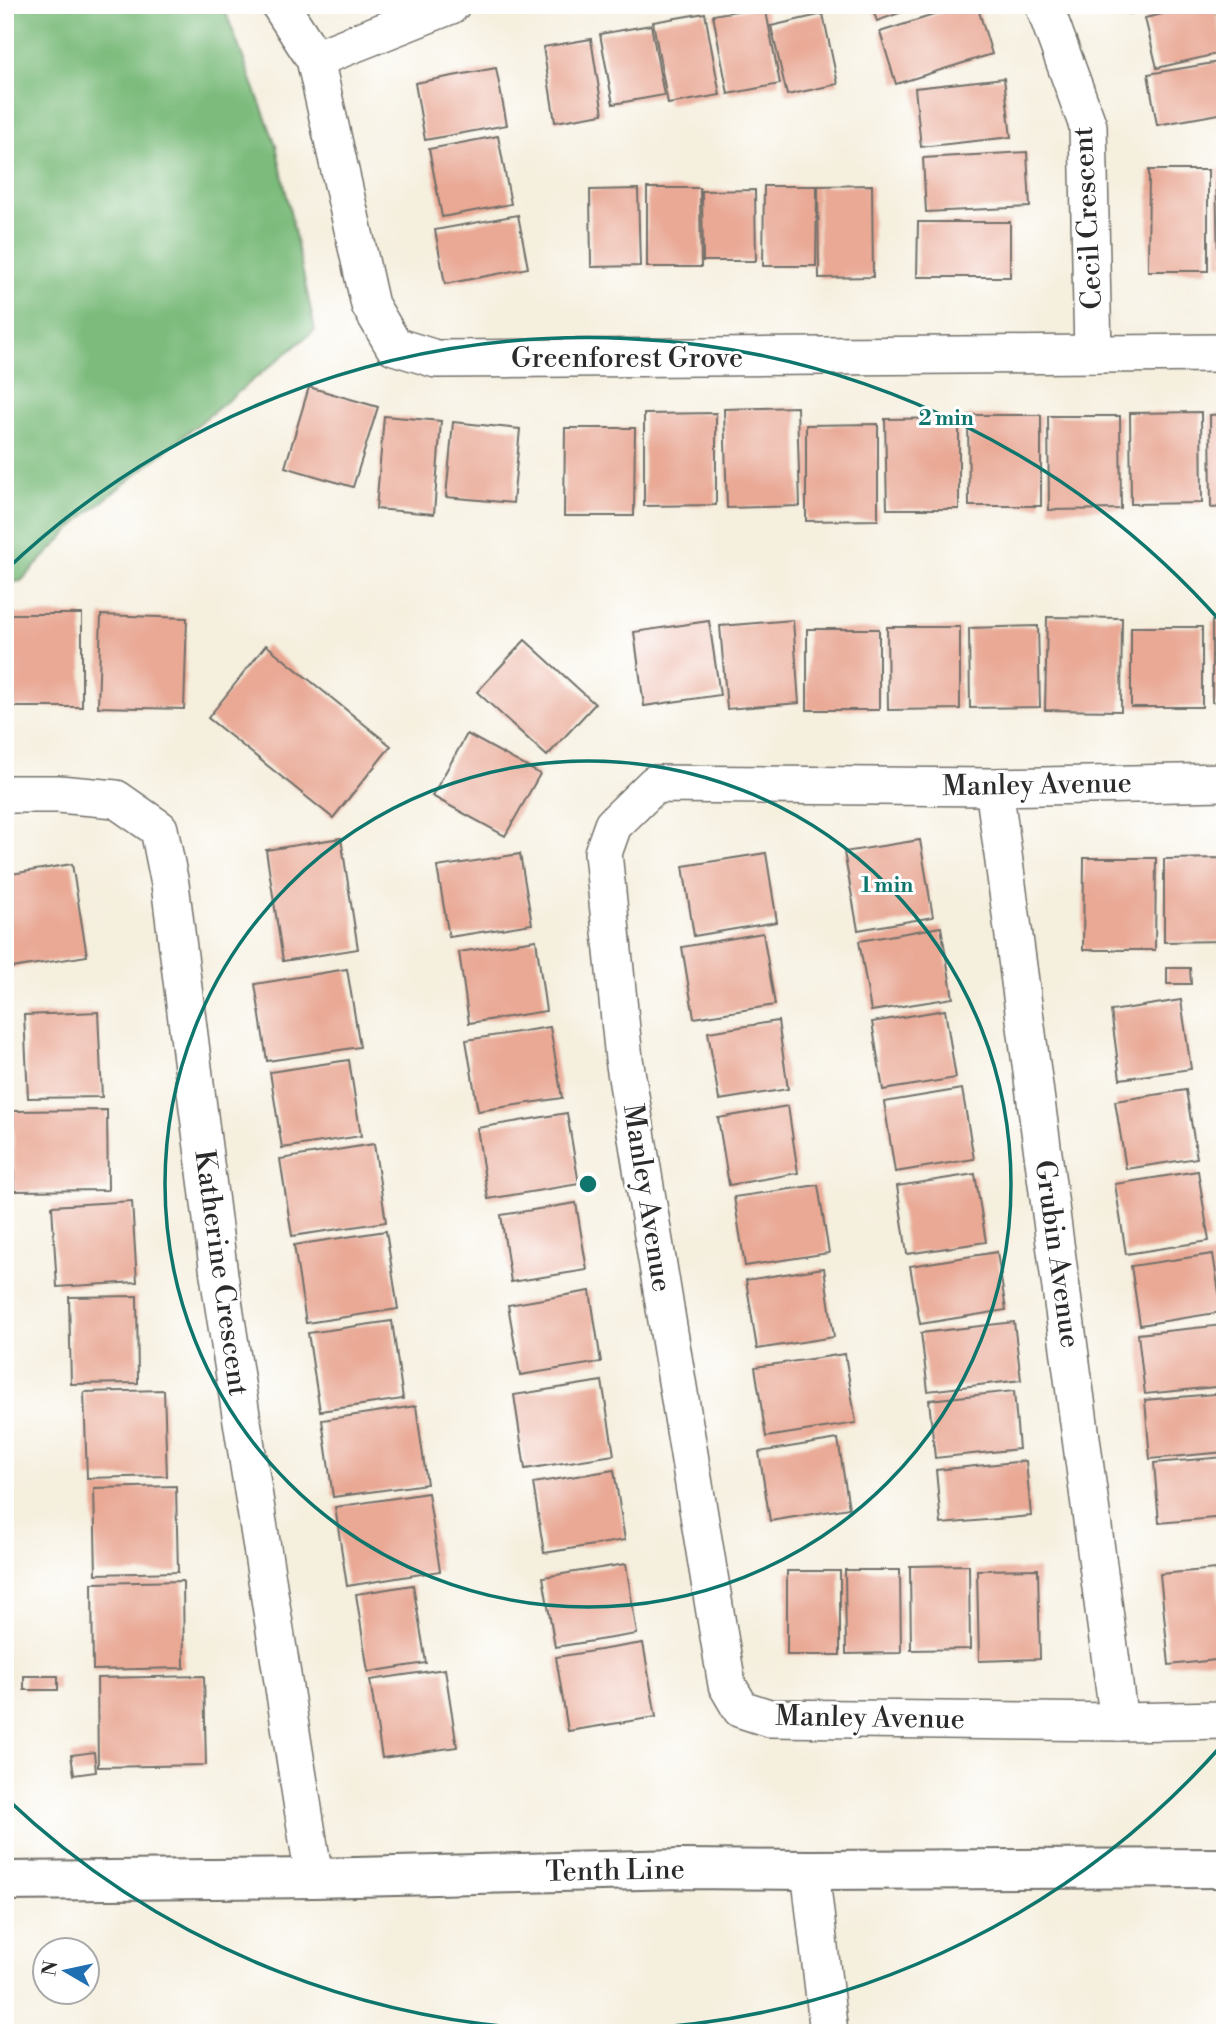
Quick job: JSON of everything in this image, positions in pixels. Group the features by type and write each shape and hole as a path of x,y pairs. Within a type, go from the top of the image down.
{"street":[{"name":"Greenforest Grove","path":"280,5 316,59 370,305 394,346 436,359 1225,353"},
{"path":"316,59 451,5"},
{"name":"Cecil Crescent","path":"1044,5 1088,126 1093,354"},
{"name":"Manley Avenue","path":"1225,782 994,787 655,785 613,825 603,853 624,1059 727,1685 741,1709 769,1718 1119,1722 1225,1720"},
{"name":"Grubin Avenue","path":"994,787 1119,1722"},
{"name":"Katherine Crescent","path":"5,794 58,794 116,799 159,829 170,884 219,1275 314,1878"},
{"name":"Tenth Line","path":"5,1881 314,1878 681,1869 1225,1868"},
{"path":"810,1870 828,2033"}],"green space":[{"path":"5,5 223,5 276,145 315,330 82,518 21,581 5,583"}],"building":[{"path":"871,5 919,5 919,6 877,21"},
{"path":"965,5 977,5 992,54 896,84 880,32"},
{"path":"1126,5 1151,5 1151,6 1129,14"},
{"path":"1201,5 1215,5 1225,52 1157,68 1145,18"},
{"path":"765,6 780,84 728,94 713,15"},
{"path":"705,13 720,95 668,104 653,22"},
{"path":"823,14 838,84 787,95 771,26"},
{"path":"651,25 664,95 613,104 600,34"},
{"path":"591,39 603,114 555,122 543,47"},
{"path":"1225,61 1225,113 1157,125 1148,74"},
{"path":"496,68 507,125 425,140 415,83"},
{"path":"1004,78 1011,137 921,147 915,88"},
{"path":"498,136 511,204 442,217 429,149"},
{"path":"1027,152 1030,207 926,212 923,158"},
{"path":"1216,169 1225,169 1225,265 1218,265"},
{"path":"1149,170 1208,170 1208,271 1148,271"},
{"path":"872,185 873,277 819,278 818,186"},
{"path":"764,186 817,186 816,266 763,266"},
{"path":"647,188 700,188 701,267 647,267"},
{"path":"638,189 640,266 591,267 590,190"},
{"path":"755,190 756,261 703,261 702,191"},
{"path":"518,215 528,268 445,284 435,230"},
{"path":"918,222 1010,222 1010,277 917,277"},
{"path":"309,387 378,407 353,487 285,467"},
{"path":"797,407 800,506 727,508 724,409"},
{"path":"1201,412 1202,503 1131,504 1130,413"},
{"path":"716,413 716,505 644,506 644,414"},
{"path":"1225,414 1225,507 1211,508 1210,415"},
{"path":"968,415 1041,415 1041,506 969,506"},
{"path":"384,416 441,421 434,514 376,509"},
{"path":"1048,416 1120,416 1121,509 1049,510"},
{"path":"959,418 959,509 887,509 885,419"},
{"path":"453,422 520,429 513,503 446,497"},
{"path":"878,424 878,520 806,521 806,425"},
{"path":"565,428 635,428 634,516 564,516"},
{"path":"5,614 82,614 82,707 5,707"},
{"path":"101,615 187,618 184,709 98,707"},
{"path":"1047,617 1122,618 1121,711 1045,710"},
{"path":"793,620 799,703 727,709 720,626"},
{"path":"709,621 720,695 644,706 634,632"},
{"path":"1212,621 1225,621 1225,703 1212,702"},
{"path":"1038,626 1040,707 970,708 969,628"},
{"path":"887,627 960,627 960,709 888,710"},
{"path":"1131,627 1202,627 1202,707 1131,707"},
{"path":"807,629 879,629 879,710 807,710"},
{"path":"525,640 595,704 547,756 477,692"},
{"path":"266,645 391,746 333,818 208,718"},
{"path":"467,734 540,774 505,836 432,796"},
{"path":"341,838 358,949 283,961 266,850"},
{"path":"920,840 933,917 858,930 844,852"},
{"path":"766,853 777,922 694,936 683,866"},
{"path":"520,854 532,924 449,937 437,867"},
{"path":"1084,858 1156,858 1155,950 1083,950"},
{"path":"1225,858 1225,941 1164,942 1164,859"},
{"path":"72,864 87,956 5,969 5,875"},
{"path":"941,927 953,998 871,1011 859,941"},
{"path":"763,933 775,1005 694,1018 682,947"},
{"path":"536,940 546,1011 469,1023 459,952"},
{"path":"1167,968 1190,968 1191,984 1167,984"},
{"path":"347,969 360,1047 267,1061 255,984"},
{"path":"1181,1000 1191,1069 1120,1079 1111,1011"},
{"path":"945,1010 956,1078 883,1090 872,1022"},
{"path":"98,1012 102,1097 28,1098 24,1015"},
{"path":"778,1021 788,1089 719,1100 708,1032"},
{"path":"550,1027 562,1098 478,1111 466,1040"},
{"path":"349,1060 361,1136 282,1148 270,1072"},
{"path":"962,1089 974,1159 895,1172 884,1102"},
{"path":"1186,1090 1197,1158 1126,1169 1115,1101"},
{"path":"788,1106 798,1173 729,1185 718,1118"},
{"path":"107,1110 108,1190 14,1191 13,1111"},
{"path":"567,1113 579,1184 488,1199 477,1128"},
{"path":"374,1144 386,1222 292,1236 280,1159"},
{"path":"1198,1171 1209,1241 1126,1254 1115,1184"},
{"path":"975,1174 986,1242 907,1254 897,1186"},
{"path":"818,1185 829,1253 745,1266 734,1197"},
{"path":"132,1201 137,1282 57,1287 52,1206"},
{"path":"576,1203 587,1270 511,1282 501,1215"},
{"path":"386,1231 398,1309 306,1323 294,1245"},
{"path":"997,1252 1006,1310 920,1324 910,1266"},
{"path":"1213,1254 1222,1312 1140,1325 1131,1266"},
{"path":"824,1268 834,1337 757,1349 746,1280"},
{"path":"590,1291 601,1362 520,1375 508,1305"},
{"path":"137,1296 138,1383 71,1384 69,1297"},
{"path":"392,1321 403,1399 320,1411 308,1333"},
{"path":"1014,1322 1021,1380 928,1391 921,1333"},
{"path":"1223,1325 1225,1386 1145,1394 1138,1334"},
{"path":"845,1354 856,1423 766,1437 755,1367"},
{"path":"602,1381 614,1455 525,1469 514,1395"},
{"path":"164,1390 167,1476 87,1478 84,1392"},
{"path":"1014,1391 1019,1449 935,1458 929,1400"},
{"path":"1225,1393 1225,1452 1150,1459 1145,1400"},
{"path":"416,1406 427,1484 333,1497 322,1420"},
{"path":"838,1439 849,1508 770,1521 759,1452"},
{"path":"1225,1457 1225,1517 1159,1523 1154,1463"},
{"path":"1026,1461 1031,1516 941,1524 936,1470"},
{"path":"614,1470 625,1540 544,1553 533,1483"},
{"path":"176,1486 178,1572 96,1574 94,1488"},
{"path":"428,1493 440,1571 347,1586 335,1507"},
{"path":"626,1564 637,1634 555,1647 543,1577"},
{"path":"969,1565 970,1649 911,1650 910,1566"},
{"path":"1038,1569 1040,1659 979,1661 977,1570"},
{"path":"1216,1569 1225,1659 1169,1665 1160,1574"},
{"path":"845,1570 900,1570 901,1653 846,1654"},
{"path":"787,1571 840,1571 840,1655 787,1655"},
{"path":"183,1581 184,1668 93,1670 92,1583"},
{"path":"413,1585 426,1663 368,1672 356,1594"},
{"path":"643,1643 656,1717 568,1731 556,1657"},
{"path":"445,1669 457,1747 382,1758 370,1680"},
{"path":"24,1676 58,1676 58,1690 24,1690"},
{"path":"204,1676 206,1765 98,1767 97,1678"},
{"path":"94,1752 96,1772 74,1775 71,1755"}]}
